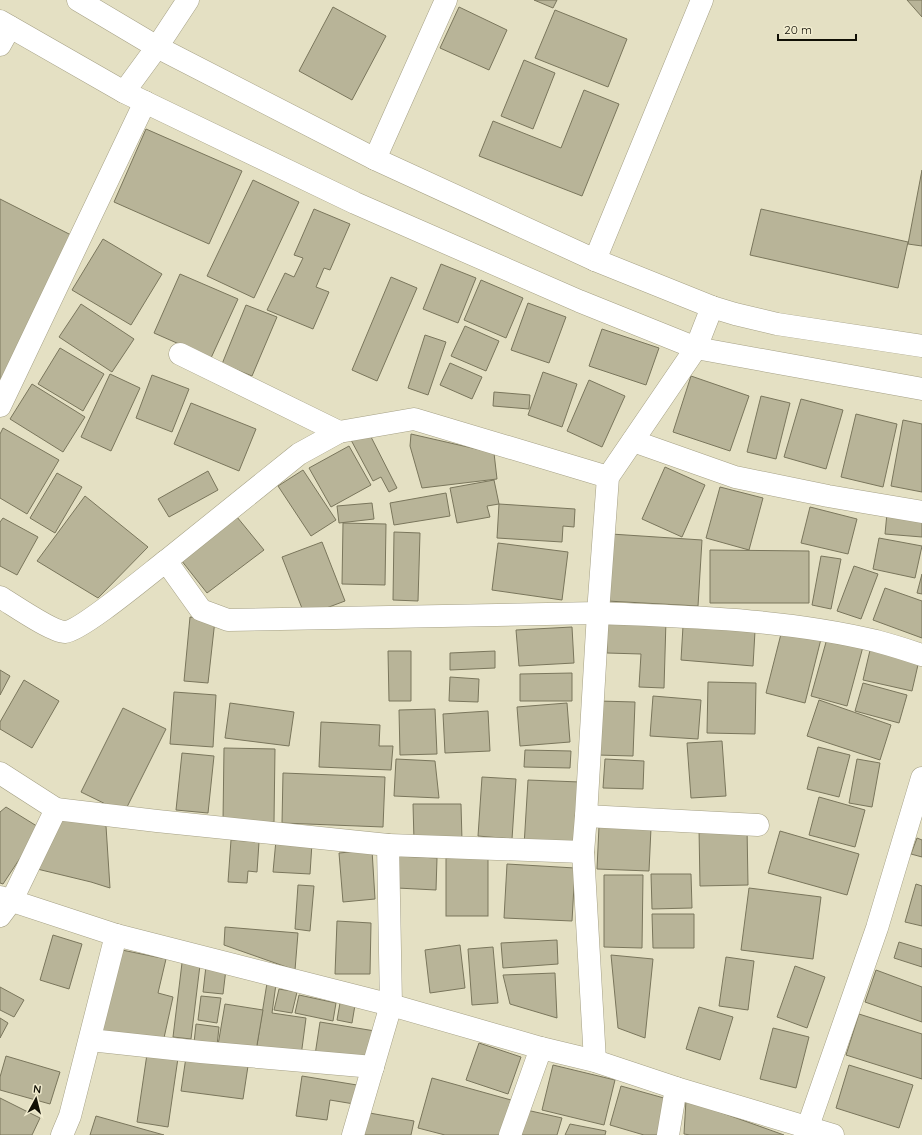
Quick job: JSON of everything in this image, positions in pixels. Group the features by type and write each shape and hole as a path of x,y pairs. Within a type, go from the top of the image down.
{"main road":[{"path":"78,0 157,47 375,159 595,260 712,307 735,314 777,324 922,346"},
{"path":"124,92 157,47 188,0"},
{"path":"375,159 446,0"},
{"path":"595,260 702,0"},
{"path":"3,31 124,92 355,203 578,301 696,348 922,389"},
{"path":"0,406 145,102"},
{"path":"595,1061 583,852 608,477 696,348 712,307"},
{"path":"180,354 339,432"},
{"path":"0,597 48,627 65,632 82,625 166,561 299,454 339,432 414,418 608,477"},
{"path":"633,441 735,477 828,496 922,512"},
{"path":"166,561 201,610 228,620 598,613 710,618 800,627 876,641 922,655"},
{"path":"0,773 56,809 157,822 388,845 583,852"},
{"path":"806,1131 877,928 922,778"},
{"path":"56,809 4,904 116,935 391,1005 540,1048 595,1061 806,1131 833,1135"},
{"path":"586,816 758,825"},
{"path":"353,1135 391,1005 388,845"},
{"path":"62,1135 70,1116 116,935"},
{"path":"90,1040 200,1052 373,1067"},
{"path":"510,1135 540,1048"},
{"path":"668,1135 676,1088"}],"building":[{"path":"534,0 557,0 553,8"},
{"path":"907,0 922,0 922,17"},
{"path":"333,7 386,36 352,100 299,71"},
{"path":"459,7 507,30 489,70 440,48"},
{"path":"555,10 627,39 608,87 535,58"},
{"path":"524,60 555,73 533,129 501,116"},
{"path":"584,90 619,104 582,196 479,156 493,121 561,148"},
{"path":"146,129 242,171 209,244 114,202"},
{"path":"922,170 922,246 908,244"},
{"path":"253,180 299,202 254,298 207,276"},
{"path":"0,199 75,237 0,383"},
{"path":"314,209 350,224 330,270 324,268 316,287 329,292 313,329 267,310 285,273 294,277 303,258 294,255"},
{"path":"761,209 908,242 898,288 750,255"},
{"path":"103,239 162,274 131,325 72,290"},
{"path":"441,264 476,278 458,323 423,309"},
{"path":"180,274 238,299 211,358 154,333"},
{"path":"391,277 417,288 377,381 352,370"},
{"path":"481,280 523,298 506,338 464,320"},
{"path":"528,303 566,317 549,363 511,350"},
{"path":"81,304 134,339 112,372 59,337"},
{"path":"246,305 277,317 252,376 222,364"},
{"path":"465,326 499,341 486,371 451,356"},
{"path":"602,329 659,348 646,385 589,366"},
{"path":"425,335 446,342 428,395 408,388"},
{"path":"60,348 104,374 83,411 38,384"},
{"path":"450,363 482,377 472,399 440,385"},
{"path":"543,372 577,384 562,427 528,415"},
{"path":"110,374 140,388 111,451 81,437"},
{"path":"152,375 189,389 172,432 136,418"},
{"path":"691,376 749,396 730,451 673,432"},
{"path":"589,380 625,396 602,447 567,431"},
{"path":"32,384 85,417 63,452 10,419"},
{"path":"494,392 530,395 529,409 493,406"},
{"path":"761,396 790,403 776,459 747,452"},
{"path":"801,399 843,410 826,469 784,457"},
{"path":"191,403 256,429 239,471 174,444"},
{"path":"856,414 897,424 883,487 841,477"},
{"path":"903,420 922,424 922,492 891,486"},
{"path":"3,428 59,460 27,514 0,498 0,434"},
{"path":"368,431 397,488 389,492 381,477 373,481 351,440"},
{"path":"411,434 494,453 497,479 422,488 410,446"},
{"path":"349,446 371,485 331,507 309,468"},
{"path":"665,467 705,485 682,537 642,519"},
{"path":"303,470 336,520 311,536 278,486"},
{"path":"208,471 218,490 169,517 158,499"},
{"path":"57,473 82,487 55,533 30,518"},
{"path":"494,480 499,504 487,506 490,517 457,523 450,488"},
{"path":"720,487 763,498 749,550 706,538"},
{"path":"446,493 450,516 394,525 390,503"},
{"path":"85,496 148,547 98,598 37,561"},
{"path":"372,503 374,519 339,523 337,506"},
{"path":"499,504 575,509 574,527 563,526 562,542 497,538"},
{"path":"810,507 857,519 848,554 801,543"},
{"path":"887,513 922,516 922,537 885,534"},
{"path":"237,517 264,550 207,593 181,560"},
{"path":"3,518 38,537 17,575 0,566 0,522"},
{"path":"343,523 386,524 385,585 342,584"},
{"path":"394,532 420,533 418,601 393,600"},
{"path":"611,534 702,540 698,606 607,601"},
{"path":"879,538 922,546 915,578 873,569"},
{"path":"322,542 345,601 305,616 282,557"},
{"path":"498,543 568,552 562,600 492,590"},
{"path":"710,550 809,551 809,603 710,603"},
{"path":"821,556 841,559 831,609 812,605"},
{"path":"854,566 878,574 861,619 837,611"},
{"path":"922,574 922,594 917,593"},
{"path":"885,588 922,601 922,638 873,620"},
{"path":"190,617 215,620 208,683 184,681"},
{"path":"607,618 666,620 664,688 639,687 641,654 607,653"},
{"path":"683,626 755,631 753,666 681,660"},
{"path":"572,627 574,663 519,666 516,630"},
{"path":"782,630 821,639 805,703 766,693"},
{"path":"828,635 864,643 847,706 811,696"},
{"path":"871,646 920,656 912,691 863,680"},
{"path":"388,651 411,651 411,701 389,701"},
{"path":"495,651 495,668 450,670 450,653"},
{"path":"0,670 10,676 0,695"},
{"path":"572,673 572,701 520,701 520,674"},
{"path":"450,677 479,679 478,702 449,701"},
{"path":"24,680 59,701 32,748 0,729 0,722"},
{"path":"708,682 756,683 755,734 707,733"},
{"path":"863,683 907,695 899,723 855,711"},
{"path":"174,692 216,695 213,747 170,744"},
{"path":"653,696 701,700 698,739 650,736"},
{"path":"819,700 891,725 880,760 807,736"},
{"path":"599,701 635,702 633,756 597,755"},
{"path":"230,703 294,712 289,746 225,738"},
{"path":"567,703 570,742 520,746 517,707"},
{"path":"123,708 166,729 124,813 81,792"},
{"path":"435,709 437,754 400,755 399,710"},
{"path":"488,711 490,751 445,753 443,714"},
{"path":"321,722 380,725 379,746 393,746 391,770 319,767"},
{"path":"722,741 726,796 691,798 687,743"},
{"path":"818,747 850,755 839,797 807,789"},
{"path":"224,748 275,749 274,822 223,821"},
{"path":"525,750 571,751 570,768 524,767"},
{"path":"182,753 214,756 208,813 176,810"},
{"path":"396,759 435,761 439,798 394,796"},
{"path":"605,759 644,761 643,789 603,788"},
{"path":"857,759 880,763 872,807 849,803"},
{"path":"283,773 385,777 383,827 282,823"},
{"path":"482,777 516,779 512,839 478,836"},
{"path":"528,780 580,782 576,849 524,846"},
{"path":"819,797 865,810 855,847 809,835"},
{"path":"413,804 461,804 462,841 414,841"},
{"path":"6,807 40,828 3,884 0,883 0,812"},
{"path":"61,815 106,826 110,888 33,868"},
{"path":"599,826 651,828 649,871 597,869"},
{"path":"747,827 748,885 700,886 699,828"},
{"path":"780,831 859,854 847,895 768,873"},
{"path":"917,838 922,840 922,857 911,854"},
{"path":"231,840 259,842 257,872 248,871 247,883 228,882"},
{"path":"276,840 312,843 310,874 273,872"},
{"path":"372,850 375,899 343,902 339,853"},
{"path":"398,856 437,858 436,890 397,888"},
{"path":"446,858 488,858 488,916 446,916"},
{"path":"507,864 575,868 572,921 504,918"},
{"path":"651,874 691,874 692,908 652,909"},
{"path":"604,875 643,875 642,948 604,947"},
{"path":"916,884 922,886 922,926 905,922"},
{"path":"298,885 314,886 310,931 295,929"},
{"path":"749,888 821,897 813,959 741,950"},
{"path":"652,914 694,914 694,948 653,948"},
{"path":"337,921 371,923 370,974 335,974"},
{"path":"225,927 298,933 295,970 224,945"},
{"path":"53,935 82,944 69,989 40,980"},
{"path":"557,940 558,964 503,968 501,943"},
{"path":"899,942 922,949 922,967 894,958"},
{"path":"460,945 465,988 430,993 425,950"},
{"path":"493,947 498,1003 472,1005 468,949"},
{"path":"117,949 166,959 158,993 173,997 162,1047 98,1033"},
{"path":"611,955 653,959 645,1038 618,1028"},
{"path":"726,957 754,961 748,1010 719,1006"},
{"path":"182,963 200,965 191,1039 173,1037"},
{"path":"206,966 226,969 223,994 203,992"},
{"path":"795,966 825,977 807,1028 777,1017"},
{"path":"876,970 922,987 922,1022 865,1002"},
{"path":"555,973 557,1018 510,1004 503,975"},
{"path":"267,983 276,984 272,1013 306,1018 301,1056 256,1051"},
{"path":"0,987 24,1000 14,1017 0,1010"},
{"path":"279,989 297,992 292,1013 274,1010"},
{"path":"299,995 336,1003 333,1021 295,1013"},
{"path":"201,996 221,998 217,1023 198,1020"},
{"path":"340,1003 355,1005 352,1023 337,1020"},
{"path":"225,1004 263,1010 256,1051 218,1045"},
{"path":"699,1007 733,1017 720,1060 686,1049"},
{"path":"859,1014 922,1034 922,1079 846,1055"},
{"path":"0,1018 8,1023 0,1038"},
{"path":"320,1022 375,1031 370,1064 315,1055"},
{"path":"196,1024 219,1027 217,1046 194,1043"},
{"path":"773,1028 809,1037 796,1088 760,1079"},
{"path":"479,1043 521,1057 508,1094 466,1080"},
{"path":"147,1054 178,1058 168,1127 137,1122"},
{"path":"6,1056 60,1072 50,1104 0,1090 0,1077"},
{"path":"186,1057 248,1066 243,1099 181,1091"},
{"path":"553,1065 615,1080 604,1125 542,1110"},
{"path":"849,1065 913,1085 899,1128 836,1108"},
{"path":"302,1076 357,1085 354,1104 330,1100 327,1120 296,1116"},
{"path":"432,1078 511,1100 501,1135 445,1135 418,1128"},
{"path":"621,1086 671,1100 661,1135 644,1135 610,1125"},
{"path":"0,1098 40,1118 32,1135 0,1135"},
{"path":"686,1100 784,1135 684,1134"},
{"path":"522,1109 562,1118 557,1135 517,1135"},
{"path":"364,1112 414,1121 411,1135 361,1135"},
{"path":"96,1116 164,1135 90,1135"},
{"path":"570,1124 606,1131 605,1135 565,1135"}]}
